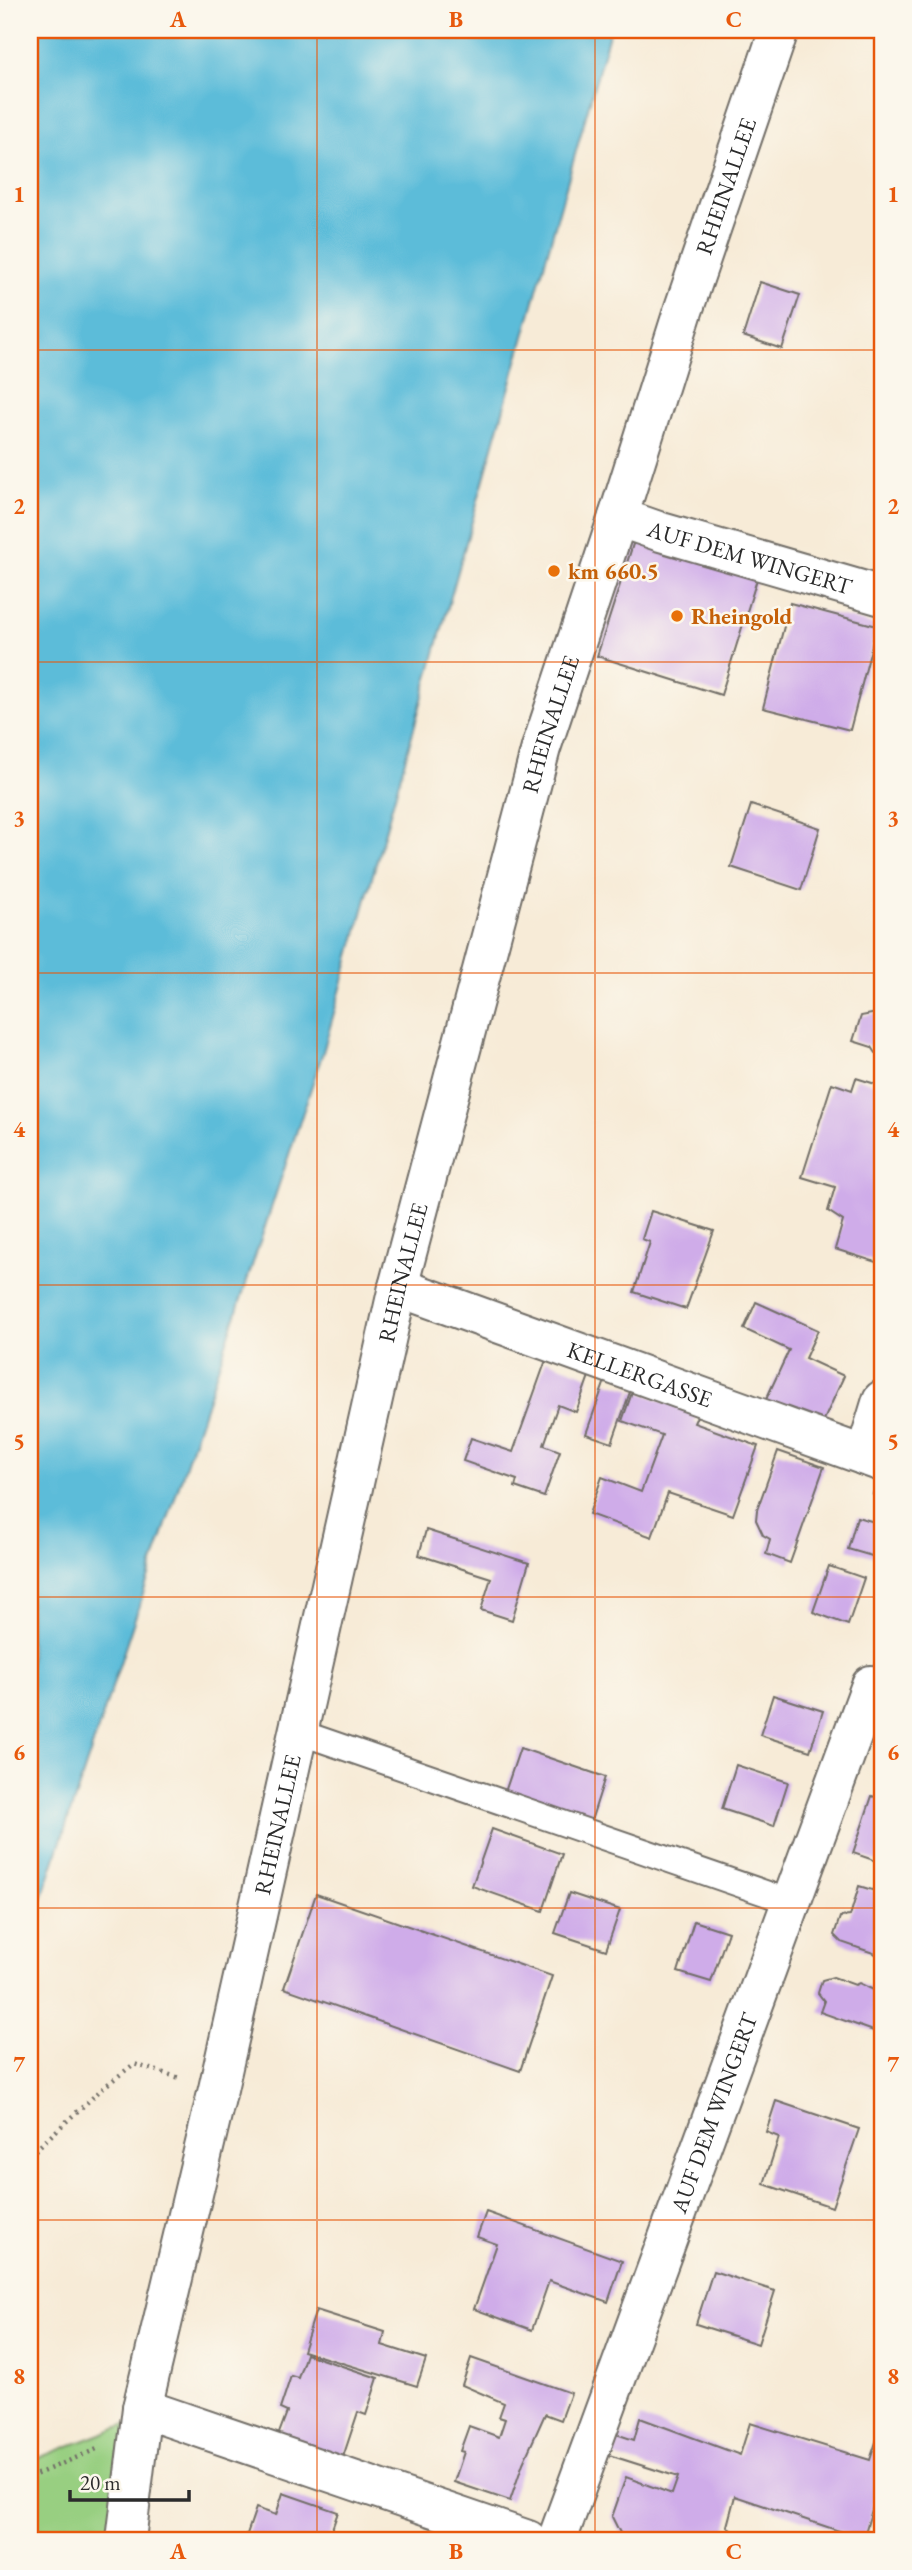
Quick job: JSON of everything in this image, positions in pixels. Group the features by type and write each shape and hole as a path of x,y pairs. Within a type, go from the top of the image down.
{"street":[{"name":"RHEINALLEE","path":"127,2540 140,2420 218,2089 398,1287 541,748 779,30"},
{"name":"AUF DEM WINGERT","path":"618,517 882,596"},
{"name":"KELLERGASSE","path":"398,1287 874,1459"},
{"path":"874,1459 882,1400"},
{"name":"AUF DEM WINGERT","path":"557,2540 871,1685"},
{"path":"140,2420 528,2540"}],"lane":[{"path":"299,1732 791,1902"}],"path":[{"path":"30,2155 104,2087 135,2064 218,2089"},
{"path":"30,2477 140,2420"}],"green space":[{"path":"127,2424 109,2540 30,2540 30,2461"}],"water":[{"path":"30,30 610,30 323,1052 37,1913 30,1916"}],"building":[{"path":"760,282 800,295 782,349 743,336"},
{"name":"Rheingold","path":"635,538 758,576 721,695 597,656"},
{"path":"790,603 877,626 850,730 763,708"},
{"path":"751,805 820,828 801,890 731,867"},
{"path":"882,1012 882,1052 876,1053 872,1047 853,1041 861,1016"},
{"path":"856,1078 882,1086 882,1264 835,1249 843,1221 828,1211 835,1187 802,1177 832,1083 852,1090"},
{"path":"651,1211 714,1231 686,1309 634,1292 650,1242 642,1239"},
{"path":"756,1302 818,1330 805,1358 844,1376 819,1431 763,1406 789,1350 744,1329"},
{"path":"546,1360 589,1376 576,1412 558,1405 544,1445 560,1451 544,1497 515,1487 517,1480 463,1461 471,1438 513,1452"},
{"path":"605,1381 631,1389 612,1443 586,1434"},
{"path":"633,1390 698,1414 694,1423 758,1446 733,1515 668,1493 652,1537 589,1514 602,1477 641,1492 662,1435 622,1421"},
{"path":"778,1451 824,1467 790,1563 766,1554 770,1539 763,1535 756,1520"},
{"path":"882,1467 882,1497 873,1494"},
{"path":"857,1517 882,1524 882,1559 848,1549"},
{"path":"426,1530 529,1563 512,1620 481,1610 491,1578 419,1555"},
{"path":"829,1566 864,1578 848,1625 813,1612"},
{"path":"773,1695 823,1711 810,1751 760,1735"},
{"path":"520,1748 605,1777 590,1824 504,1795"},
{"path":"736,1765 788,1782 774,1826 722,1809"},
{"path":"872,1796 882,1799 882,1863 853,1853"},
{"path":"492,1829 562,1854 543,1911 472,1886"},
{"path":"859,1886 882,1893 882,1956 841,1942 834,1935 840,1917 850,1916"},
{"path":"569,1893 620,1910 606,1950 555,1933"},
{"path":"316,1894 552,1976 520,2071 284,1988"},
{"path":"694,1921 728,1932 711,1982 678,1972"},
{"path":"833,1977 855,1985 859,1983 882,1994 882,2034 820,2012 824,2001 818,1993 822,1980"},
{"path":"776,2101 859,2129 832,2207 764,2184 779,2137 766,2132"},
{"path":"486,2212 622,2261 608,2302 549,2281 532,2330 474,2309 497,2244 477,2237"},
{"path":"713,2271 775,2291 758,2344 696,2324"},
{"path":"316,2310 385,2332 382,2345 426,2359 417,2386 303,2351"},
{"path":"306,2354 378,2378 366,2415 358,2412 343,2457 278,2436 287,2412 280,2409 291,2376 298,2378"},
{"path":"471,2358 571,2393 561,2420 545,2414 523,2463 510,2501 454,2482 464,2452 460,2451 469,2426 499,2437 505,2419 499,2417 504,2403 462,2385"},
{"path":"640,2418 740,2455 750,2423 870,2460 882,2424 882,2477 863,2539 735,2496 727,2526 734,2534 731,2540 639,2540 621,2535 612,2517 626,2477 672,2494 678,2477 609,2455 616,2434 634,2440"},
{"path":"283,2493 338,2512 328,2540 245,2540 256,2508 276,2515"}],"place":[{"name":"km 660.5","path":"554,571"},
{"name":"Rheingold","path":"677,616"}]}
